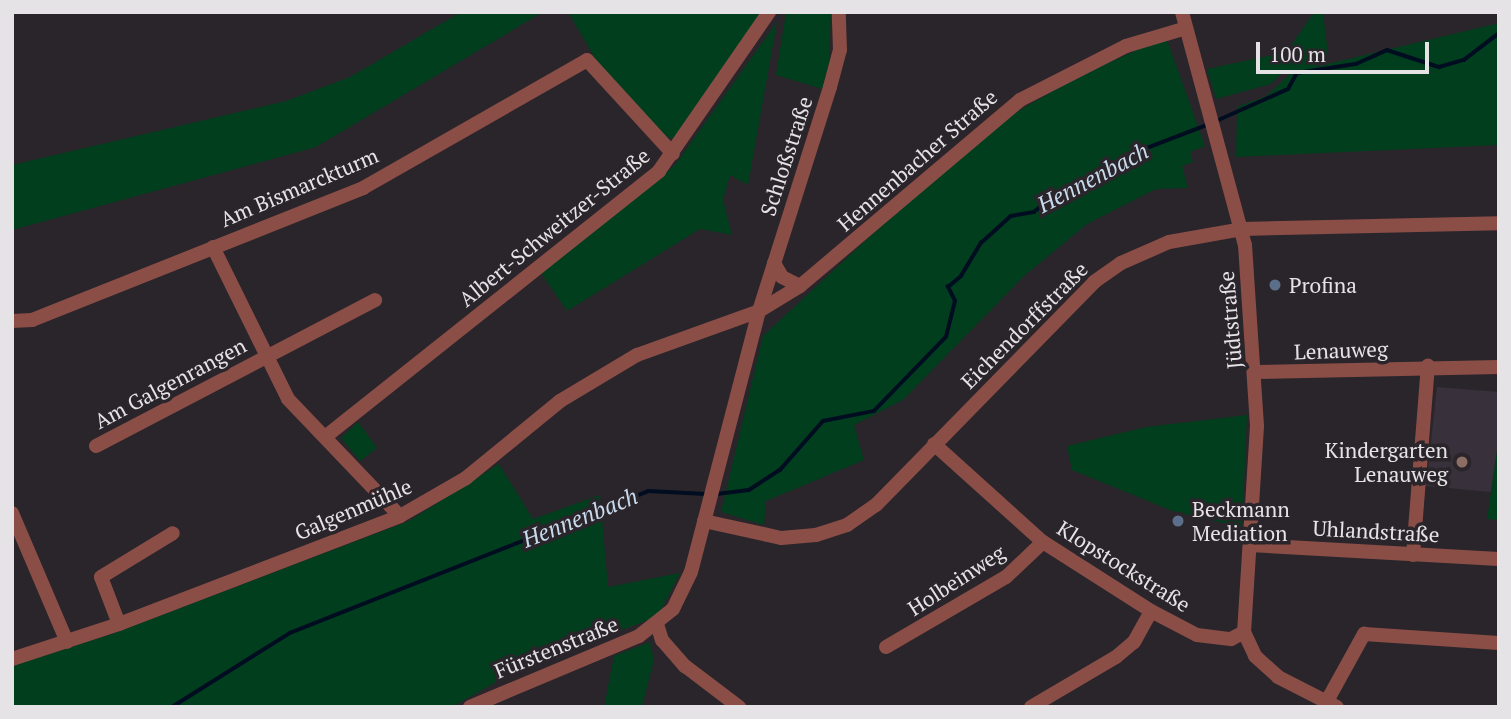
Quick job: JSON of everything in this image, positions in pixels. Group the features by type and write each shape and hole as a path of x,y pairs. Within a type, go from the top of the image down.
{"street":[{"name":"Albert-Schweitzer-Straße","path":"325,436 659,171 769,12"},
{"name":"Schloßstraße","path":"759,311 840,50 839,12"},
{"name":"Jüdtstraße","path":"1182,12 1183,29 1242,229 1256,372 1244,632"},
{"name":"Hennenbacher Straße","path":"759,311 800,286 1020,100 1126,46 1183,29"},
{"name":"Am Bismarckturm","path":"12,321 32,320 363,188 587,60 673,154"},
{"name":"Eichendorffstraße","path":"704,521 781,538 816,535 847,525 876,505 1104,275 1169,242 1242,229 1499,223"},
{"path":"213,247 288,399 400,516"},
{"path":"774,263 782,277 800,286"},
{"name":"Am Galgenrangen","path":"96,446 375,300"},
{"path":"739,707 685,667 662,640 657,624 673,609 691,572 759,311"},
{"name":"Galgenmühle","path":"12,659 119,624 400,516 466,478 560,401 637,355 759,311"},
{"path":"1413,555 1428,366"},
{"name":"Lenauweg","path":"1256,372 1323,374 1428,366 1499,367"},
{"name":"Klopstockstraße","path":"934,444 1043,542 1151,611 1197,635 1231,639 1244,632"},
{"path":"12,513 67,642"},
{"path":"119,624 101,576 173,533"},
{"name":"Holbeinweg","path":"886,647 1006,576 1043,542"},
{"name":"Uhlandstraße","path":"1250,545 1499,559"},
{"path":"1031,707 1116,657 1134,642 1151,611"},
{"name":"Fürstenstraße","path":"470,707 657,624"},
{"path":"1244,632 1255,656 1278,677 1332,704 1364,635 1499,643"}],"shaded area":[{"name":"Kindergarten Lenauweg","path":"1437,387 1499,392 1499,437 1491,492 1426,486"}],"green space":[{"path":"461,12 543,12 316,147 12,230 12,165 286,101 350,77"},
{"path":"568,12 764,12 676,139 665,137 599,65"},
{"path":"786,12 831,12 829,63 822,89 776,75"},
{"path":"1323,13 1328,54 1315,67 1499,23 1499,145 1236,157 1237,107 1266,96 1292,72 1305,69 1283,72 1271,84 1216,99 1207,69 1287,52 1312,15"},
{"path":"777,22 748,185 730,175 723,200 732,235 700,229 567,311 541,273 675,165"},
{"path":"1166,37 1205,146 1190,152 1193,162 1182,166 1188,188 1156,189 1087,224 1024,276 903,400 854,425 864,460 766,501 764,525 721,512 763,336 981,133 1077,77"},
{"path":"1247,415 1242,527 1175,512 1072,470 1067,446 1146,427"},
{"path":"358,422 377,448 360,461 341,438"},
{"path":"1499,437 1499,520 1487,519"},
{"path":"499,464 533,519 600,495 608,587 680,573 658,616 512,673 452,707 12,707 12,666 115,633 409,521"},
{"path":"650,642 654,660 642,707 604,707 614,656"}],"waterway":[{"name":"Hennenbach","path":"1214,122 1288,89 1297,73 1356,64 1387,50 1439,67 1464,60 1499,33"},
{"name":"Hennenbach","path":"717,494 749,490 780,470 823,421 874,411 946,337 955,301 948,287 961,276 981,243 1011,216 1034,212 1052,197 1120,167 1142,150 1207,125"},
{"name":"Hennenbach","path":"172,707 290,633 648,491 706,494"}],"place":[{"name":"Profina","path":"1275,285"},
{"name":"Kindergarten Lenauweg","path":"1462,462"},
{"name":"Beckmann Mediation","path":"1178,521"}]}
